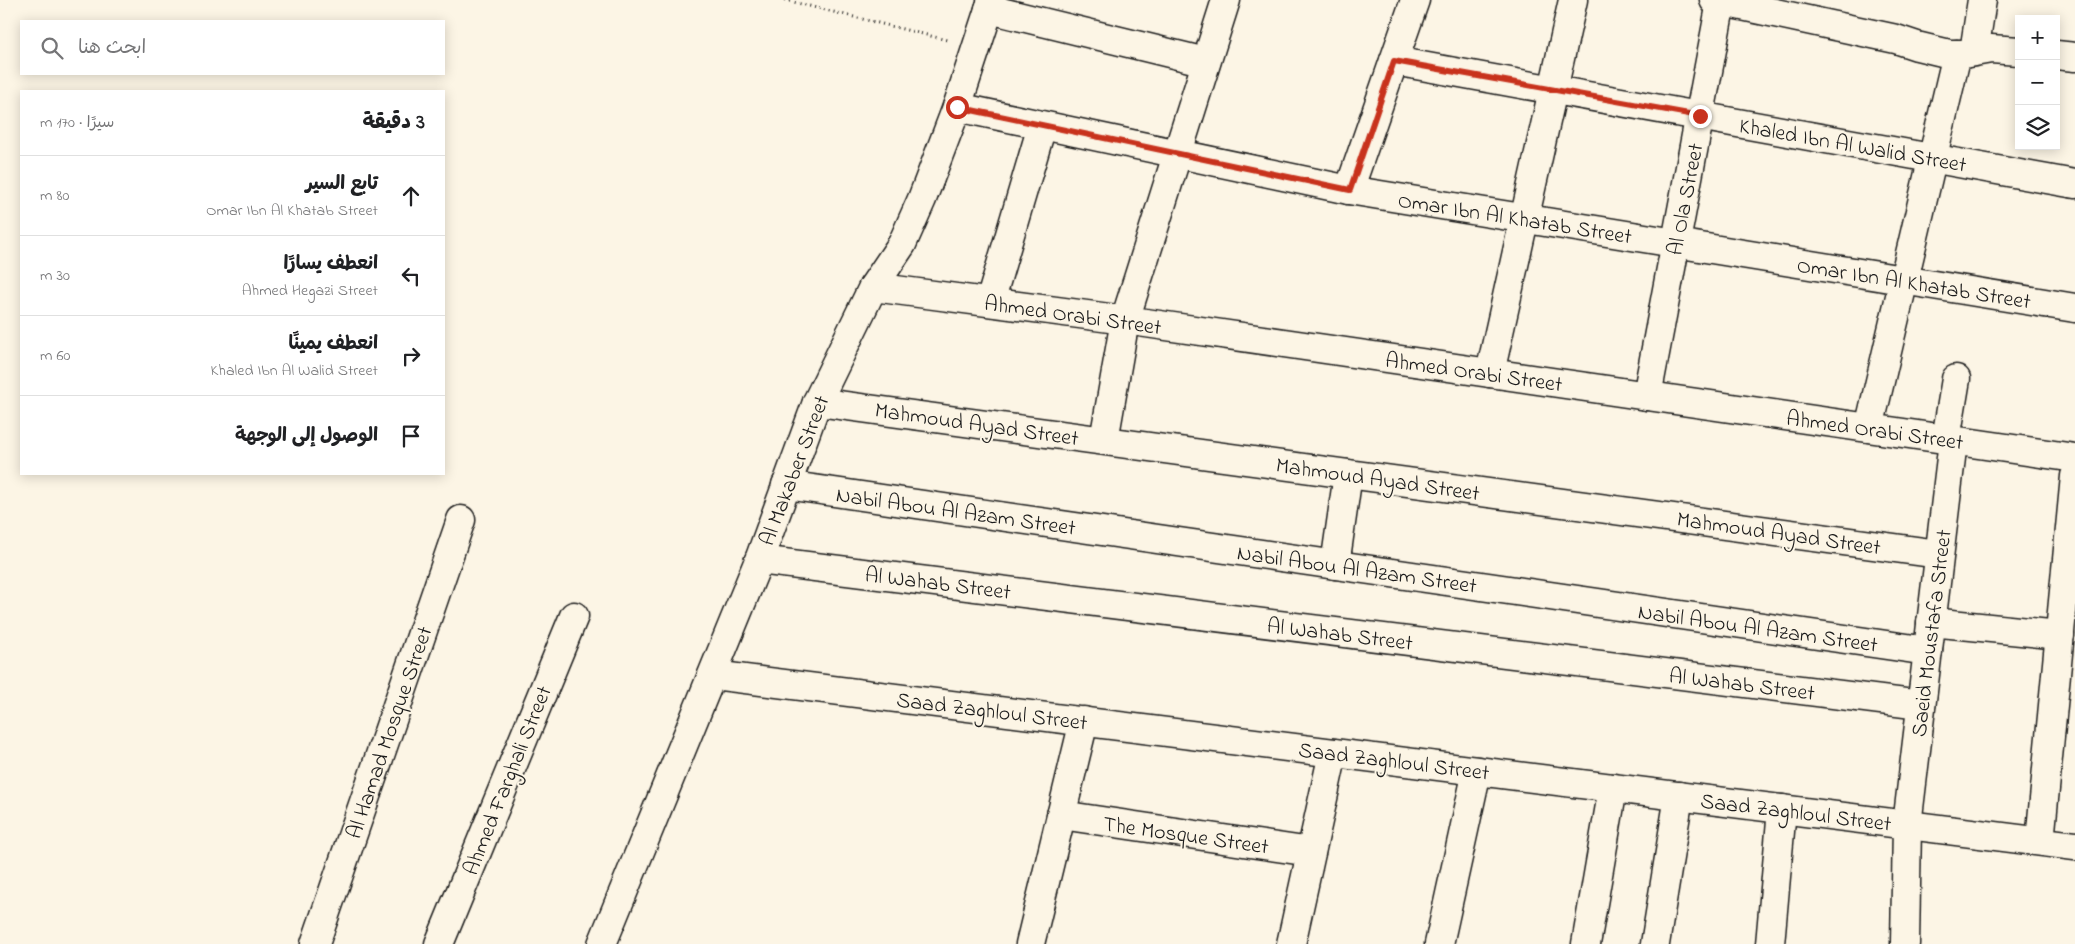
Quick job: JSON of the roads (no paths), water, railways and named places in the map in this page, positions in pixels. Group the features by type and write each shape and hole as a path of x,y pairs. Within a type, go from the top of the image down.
{"street":[{"path":"1104,440 1125,320 1226,0"},
{"path":"1350,190 1415,0"},
{"path":"1490,373 1573,0"},
{"path":"1869,428 1933,158 1982,0"},
{"path":"1717,1 1789,8 1950,54 1991,49 2015,51"},
{"name":"Al Ola Street","path":"1647,396 1700,116 1717,1"},
{"path":"990,5 1206,62"},
{"name":"Al Makaber Street","path":"602,944 759,560 817,402 873,287 906,235 937,163 990,5"},
{"path":"2060,55 2075,57"},
{"name":"Khaled Ibn Al Walid Street","path":"1394,61 2075,184"},
{"name":"Omar Ibn Al Khatab Street","path":"957,107 1177,155 1350,190 2075,308"},
{"path":"990,302 1042,126"},
{"name":"Ahmed Orabi Street","path":"873,287 1125,320 2075,458"},
{"name":"Saeid Moustafa Street","path":"1905,944 1907,825 1939,554 1956,379"},
{"name":"Mahmoud Ayad Street","path":"817,402 1939,554"},
{"path":"1335,565 1348,474"},
{"path":"2040,841 2075,476"},
{"name":"Nabil Abou Al Azam Street","path":"786,486 1928,651"},
{"name":"Al Hamad Mosque Street","path":"316,944 461,520"},
{"name":"Al Wahab Street","path":"759,560 1921,705"},
{"name":"Ahmed Farghali Street","path":"439,944 574,616"},
{"path":"1931,622 2060,635"},
{"name":"Saad Zaghloul Street","path":"713,675 2075,846"},
{"path":"1030,944 1084,721"},
{"path":"1290,944 1333,753"},
{"path":"1439,944 1477,771"},
{"path":"1586,944 1612,788"},
{"path":"1655,944 1679,796"},
{"path":"1770,944 1782,809"},
{"name":"The Mosque Street","path":"1061,815 1311,852"}]}
